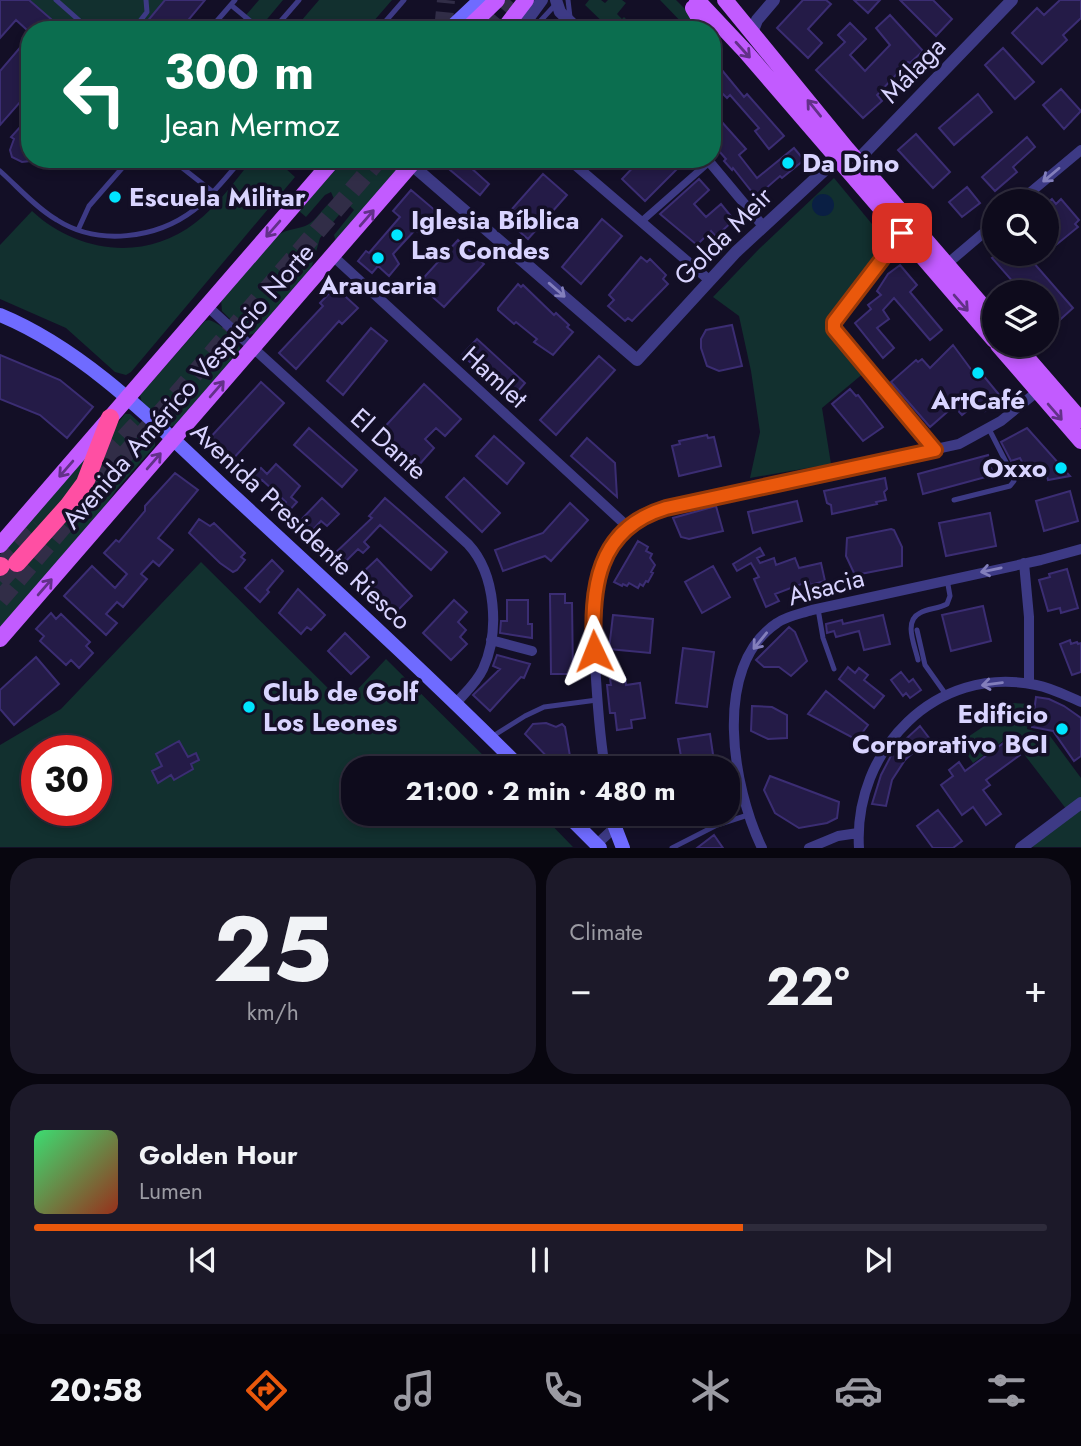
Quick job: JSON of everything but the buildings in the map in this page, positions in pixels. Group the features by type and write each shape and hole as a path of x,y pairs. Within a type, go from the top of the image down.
{"highway":[{"path":"6,565 68,506 85,483 110,418"}],"main road":[{"path":"449,21 467,0"},
{"path":"458,21 480,0"},
{"path":"475,21 497,0"},
{"path":"510,21 526,0"},
{"path":"688,0 702,21"},
{"path":"696,0 716,21"},
{"path":"725,0 902,233 982,326"},
{"path":"721,26 947,264 982,305"},
{"name":"Avenida Américo Vespucio Norte","path":"0,545 326,168"},
{"name":"Avenida Américo Vespucio Norte","path":"0,639 334,257 407,168"},
{"name":"Avenida Presidente Riesco","path":"0,315 33,330 67,351 127,399 456,703 509,756"},
{"path":"1008,357 1081,441"},
{"path":"1026,357 1081,420"},
{"path":"578,826 599,846"},
{"path":"616,826 623,848"}],"street":[{"path":"527,21 542,0"},
{"path":"752,33 757,20 774,0"},
{"name":"Málaga","path":"847,160 1012,0"},
{"path":"560,1 560,12 570,21"},
{"path":"1034,189 1081,150"},
{"name":"Golda Meir","path":"421,168 637,360 708,279 763,226 847,160"},
{"path":"579,168 708,279"},
{"path":"642,221 699,168"},
{"path":"715,168 763,226"},
{"path":"902,233 834,322 834,329 935,450"},
{"path":"947,264 982,234"},
{"name":"Hamlet","path":"334,257 628,527"},
{"name":"El Dante","path":"207,306 473,550 486,572 490,590 491,640 483,670 456,703"},
{"path":"604,756 593,627 596,579 611,547 628,527 666,508 959,443 989,429 1038,391"},
{"name":"Alsacia","path":"762,848 748,815 740,785 735,708 742,669 754,647 769,630 785,619 818,609 1081,549"},
{"path":"1024,562 1030,617 1029,683"},
{"path":"491,640 532,651"},
{"path":"859,848 858,833 865,790 884,748 909,720 928,705 989,683 1039,685 1081,702"},
{"path":"1021,848 1081,803"},
{"path":"599,846 610,834 612,826"},
{"path":"809,848 838,836 858,833"}],"lane":[{"path":"56,0 80,21"},
{"path":"141,21 147,12 146,0"},
{"path":"281,21 299,0"},
{"path":"386,21 404,0"},
{"path":"541,21 560,1"},
{"path":"217,21 233,2 252,21"},
{"path":"78,230 89,206 122,168"},
{"path":"182,168 213,192"},
{"path":"0,171 55,220 78,230 105,236 147,233 185,216 213,192 234,168"},
{"path":"954,500 1010,485 1014,481 989,429"},
{"path":"918,660 912,620 920,613 947,604 950,596 947,579"},
{"path":"818,609 823,638 834,669"},
{"path":"917,630 925,665 947,696"},
{"path":"491,738 544,707 597,699"},
{"path":"672,848 717,825 748,815"}],"green space":[{"path":"29,0 165,0 147,21 53,21"},
{"path":"259,0 283,0 266,21 241,21"},
{"path":"319,0 392,0 374,21 301,21"},
{"path":"589,0 601,0 605,3 608,0 622,0 626,3 617,14 628,21 602,21 585,5"},
{"path":"660,0 676,0 695,21 680,21"},
{"path":"246,168 285,168 295,177 126,375 115,372 66,328 0,299 0,245 32,211 69,236 90,244 133,247 155,243 175,235 195,223 219,201"},
{"path":"337,168 398,169 336,242 334,235 354,210 348,204 320,238 311,269 256,333 245,334 222,311 221,300 277,236 309,224 316,218 334,199 331,192 325,195 306,217 299,211"},
{"path":"834,178 886,241 826,321 865,372 822,408 831,464 750,478 760,432 751,371 739,316 713,297"},
{"path":"209,320 228,332 241,350 176,425 169,427 142,403 140,395 205,321"},
{"path":"125,414 130,414 155,437 155,446 117,489 95,521 0,629 0,555 87,454 85,467 21,571 65,520 113,429"},
{"name":"Club de Golf Los Leones","path":"201,562 344,704 386,659 484,756 341,756 341,826 553,826 573,847 0,847 0,745 61,709"},
{"path":"1012,703 1031,704 1027,729 1050,736 1081,778 1081,799 1067,810 1010,736 973,763 959,743 990,722 994,707"},
{"path":"1081,807 1081,847 1027,847"}],"water":[{"path":"823,194 831,197 834,205 831,213 823,216 815,213 812,205 815,197"}],"tunnel":[{"path":"444,21 446,0"},
{"path":"492,21 510,0"},
{"path":"0,600 371,168"},
{"path":"87,477 145,416"},
{"path":"1,566 39,527"},
{"path":"0,581 17,563"}],"place":[{"name":"Da Dino","path":"788,163"},
{"name":"Escuela Militar","path":"115,197"},
{"name":"Iglesia Bíblica Las Condes","path":"397,235"},
{"name":"Araucaria","path":"378,258"},
{"name":"ArtCafé","path":"978,373"},
{"name":"Oxxo","path":"1061,468"},
{"name":"Club de Golf Los Leones","path":"249,707"},
{"name":"Edificio Corporativo BCI","path":"1062,729"}],"route":[{"path":"594,651 594,601 599,569 611,547 628,527 637,521 666,508 935,450 834,329 834,322 902,233"}]}
